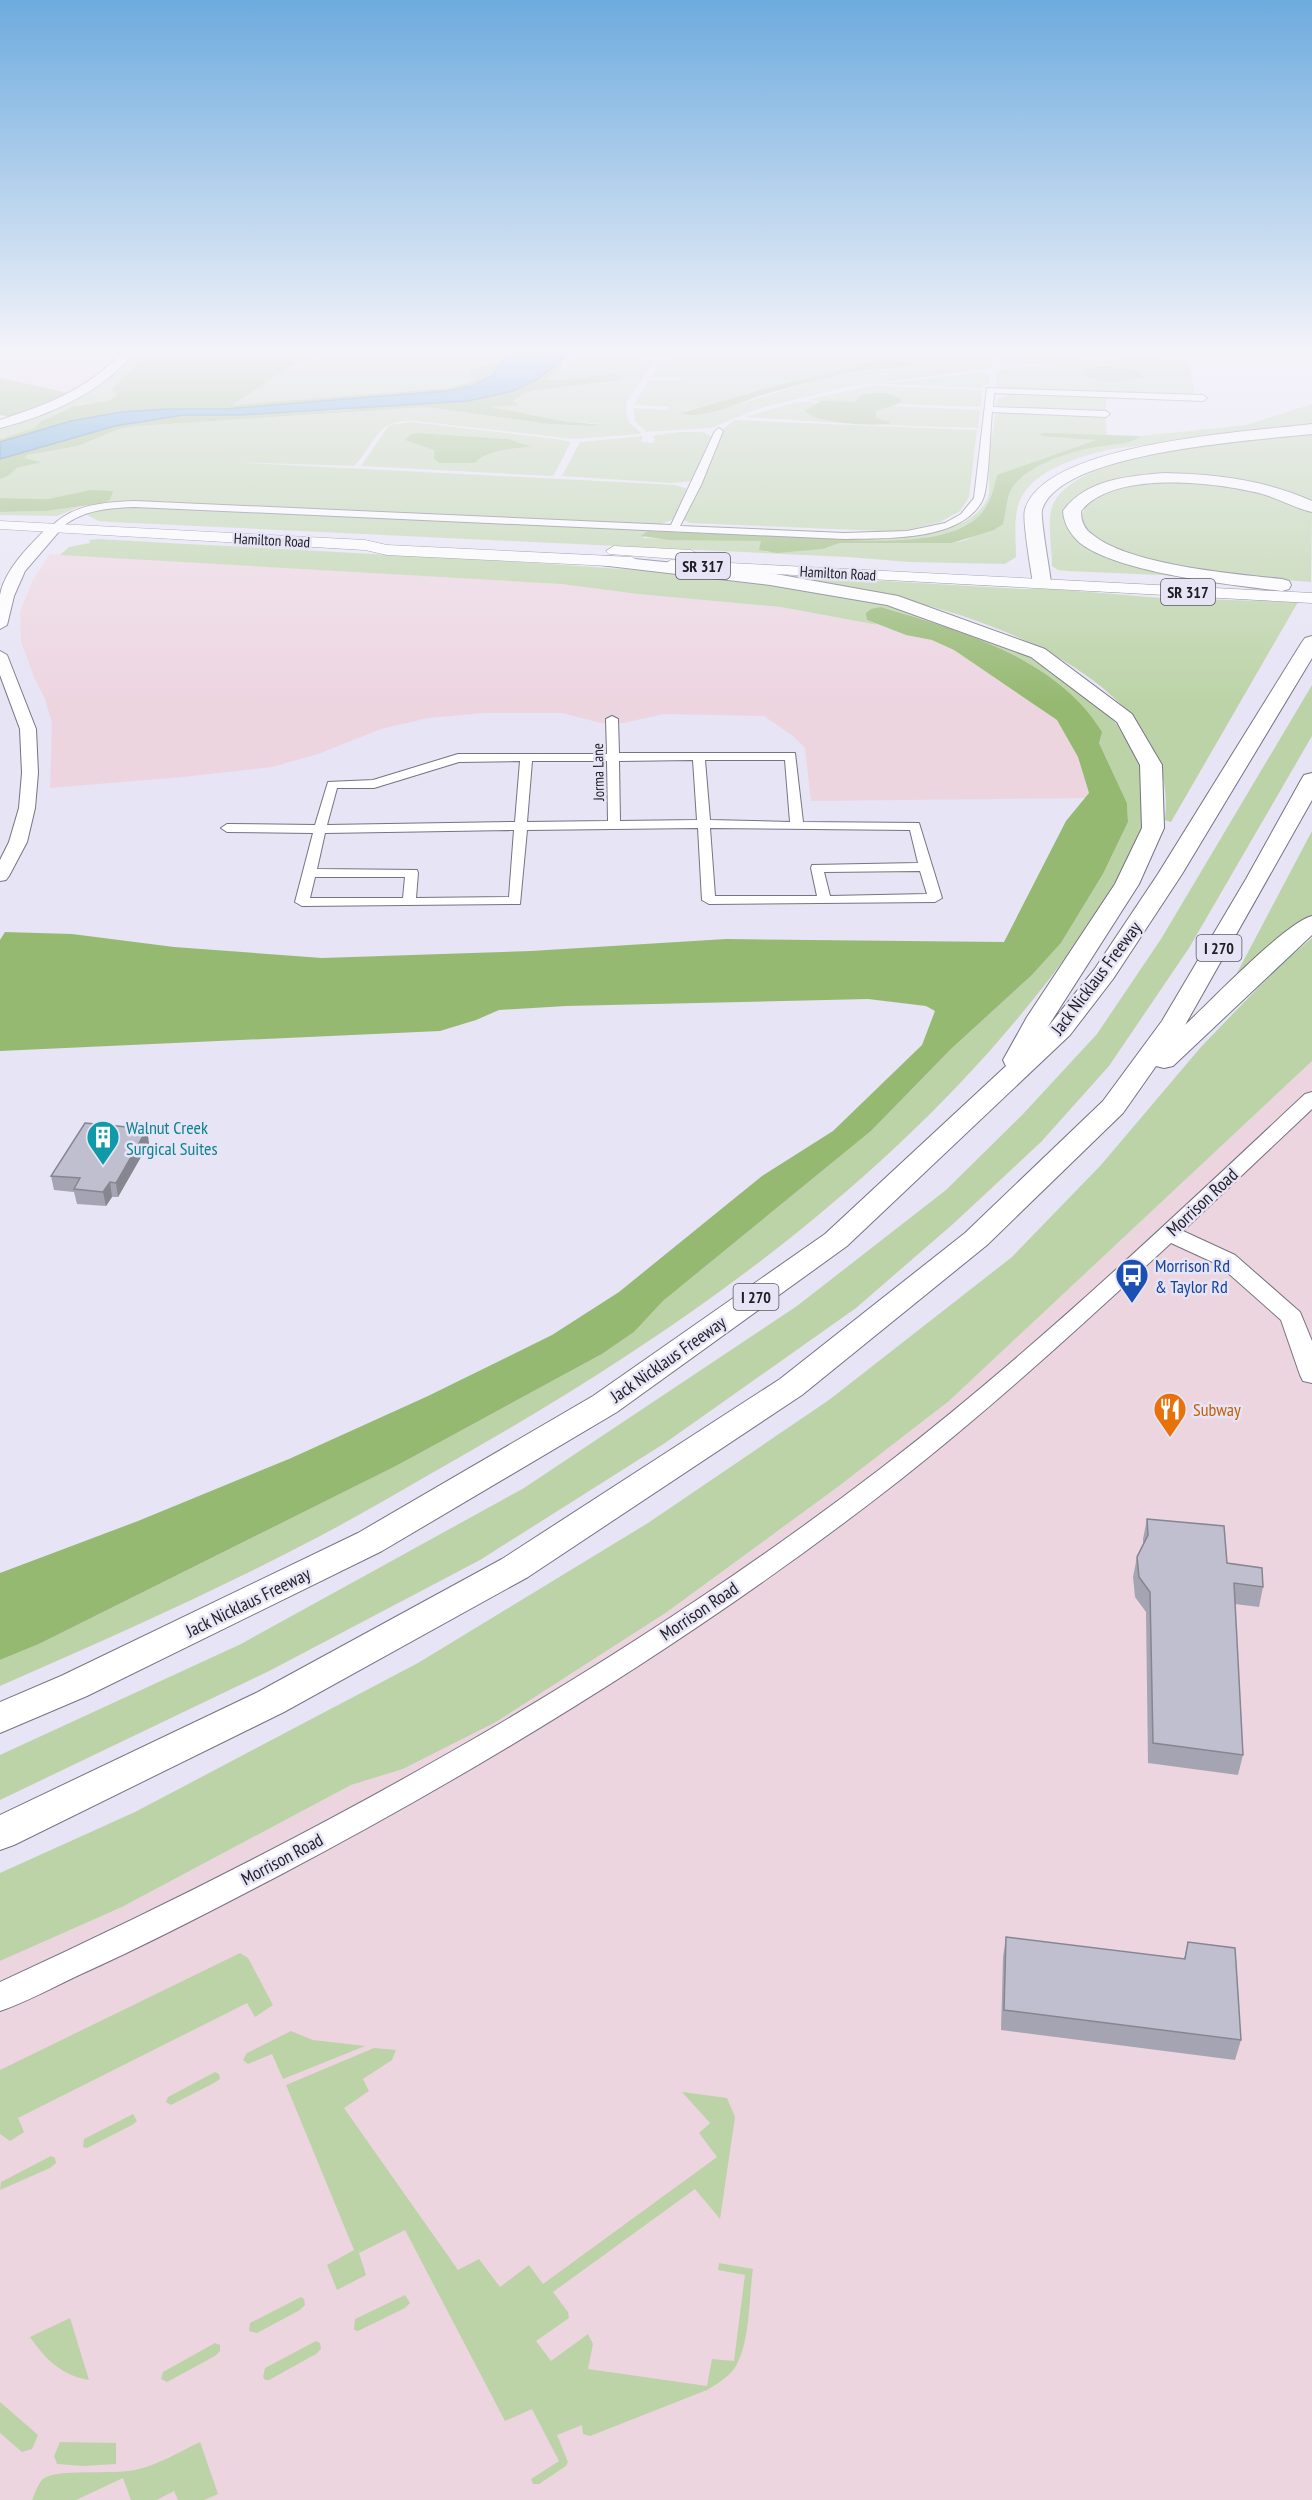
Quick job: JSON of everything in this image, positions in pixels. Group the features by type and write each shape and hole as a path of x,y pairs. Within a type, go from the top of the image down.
{"highway":[{"path":"1041,578 1033,511 1035,500 1054,481 1078,469"},
{"path":"1286,591 1122,556 1091,542 1075,527 1072,512 1083,498 1105,488 1172,478 1254,486 1293,496 1312,507"},
{"path":"606,561 770,579 891,600 1038,653 1125,718 1151,765 1153,828 1127,884 1040,1017 1004,1083"},
{"path":"1264,722 1312,625"},
{"name":"Jack Nicklaus Freeway","path":"0,1718 74,1686 370,1542 605,1404 836,1240 1061,1029 1104,974 1170,874 1312,642"},
{"name":"I 270","path":"0,1833 271,1702 514,1568 791,1387 976,1239 1113,1107 1174,1023 1258,879 1312,780"},
{"path":"1113,1107 1250,981 1280,950 1312,923"}],"main road":[{"name":"Hamilton Road","path":"0,525 365,545 387,550 1041,578"},
{"path":"0,625 3,601 12,580 39,543 55,528"},
{"name":"Hamilton Road","path":"365,545 396,541 1286,591 1312,587"},
{"name":"Hamilton Road","path":"1286,591 1312,598"},
{"path":"0,655 28,729 30,773 27,808 18,842 0,876"},
{"name":"Morrison Road","path":"0,1996 145,1930 280,1861 455,1765 625,1661 794,1546 909,1460 1004,1381 1169,1233 1311,1100"},
{"path":"1169,1233 1227,1260 1292,1317 1312,1376"}],"street":[{"path":"674,528 703,469"},
{"path":"55,528 62,521 84,509 112,504 135,504 884,536 929,531 948,525 964,516 979,498 983,469"},
{"name":"Jorma Lane","path":"612,719 614,825"},
{"path":"227,828 704,824 915,826 935,898 709,900 704,824 699,756"},
{"path":"526,757 515,901 302,902 332,785 374,784 458,758 526,757 791,756 797,826"},
{"path":"824,900 817,868 925,867"},
{"path":"309,873 412,873 409,901"}],"shaded area":[{"path":"50,554 561,584 638,594 781,607 878,625 906,635 932,640 954,650 1057,720 1078,757 1089,793 1085,798 811,801 805,748 793,736 764,716 664,714 623,723 601,723 562,713 484,713 428,718 381,729 318,754 272,767 50,788 52,723 45,699 21,641 20,612 33,580"},
{"path":"1312,1061 1312,2500 0,2500 0,1961 122,1907 351,1785 403,1769 496,1722 667,1612 839,1486 949,1401"}],"green space":[{"path":"0,469 16,469 8,476 0,479"},
{"path":"16,469 361,469 676,485 687,489 674,519 661,524 104,503 110,500 90,490 49,499 0,498 0,479"},
{"path":"412,469 557,469 551,476"},
{"path":"566,469 697,469 692,481 671,483 562,476"},
{"path":"706,469 972,469 969,497 960,511 940,522 906,530 690,523 684,520"},
{"path":"989,469 1016,469 998,475 991,498 979,516 965,526 948,533 927,537 905,540 858,540 648,531 643,538 762,541 766,552 823,549 840,543 952,543 963,541 1003,524 1010,492 1016,482 1034,469 1054,469 1030,485 1022,497 1016,515 1016,557 1005,564 910,562 847,557 112,522 99,521 87,515 100,510 128,506 876,538 905,537 939,531 969,519 988,497"},
{"path":"1015,469 1034,469 1016,482 1010,492 1003,524 994,530 952,543 840,543 823,549 777,553 759,550 761,541 670,540 641,536 648,531 858,540 905,540 927,537 948,533 965,526 979,516 990,498 997,475"},
{"path":"1102,469 1312,469 1312,500 1261,485 1164,476 1078,497 1077,536 1183,576 1058,570 1052,566 1050,528 1052,507 1067,487"},
{"path":"1159,481 1242,486 1312,508 1311,582 1223,574 1153,561 1123,551 1098,539 1082,523 1083,511 1098,495 1123,487"},
{"path":"90,490 113,491 110,500 104,503 46,511 0,512 0,498 48,499"},
{"path":"81,506 57,516 0,515 0,512 46,511"},
{"path":"98,539 650,571 768,582 886,603 943,619 998,641 1050,669 1098,704 1118,726 1140,762 1147,794 1146,812 1133,850 1114,887 1081,936 1019,1017 950,1093 877,1164 800,1230 719,1292 634,1351 548,1405 340,1526 203,1594 0,1686 0,1660 39,1644 396,1466 602,1354 634,1332 663,1301 871,1131 951,1049 1032,975 1061,943 1103,874 1128,822 1127,803 1099,743 994,646 926,620 881,607 867,620 878,625 781,607 638,594 561,584 60,555 69,547"},
{"path":"781,575 1053,589 1161,598 1298,602 1171,822 1165,820 1162,774 1145,735 1117,700 1079,671 1037,646 992,626 947,611 906,600"},
{"path":"881,607 973,637 1033,666 1059,684 1083,706 1102,732 1099,743 1127,803 1128,822 1103,874 1061,943 1032,975 951,1049 871,1131 663,1301 634,1332 602,1354 396,1466 39,1644 0,1660 0,1573 138,1521 289,1459 428,1396 552,1335 619,1292 762,1176 833,1131 922,1045 935,1011 926,1006 868,999 566,1006 499,1010 440,1031 0,1051 0,940 5,932 72,934 174,947 322,958 531,951 726,939 1004,942 1066,821 1089,793 1078,757 1057,720 954,650 932,640 906,635 867,620 866,613 871,609"},
{"path":"1312,685 1312,736 1189,948 1109,1066 1041,1142 953,1224 856,1308 665,1443 480,1560 271,1670 0,1800 0,1755 241,1644 524,1488 797,1306 946,1190 1024,1113 1097,1034 1161,939"},
{"path":"1312,831 1312,916 1300,923 1246,974 1237,973"},
{"path":"1312,938 1312,1061 949,1401 839,1486 667,1612 496,1722 403,1769 351,1785 122,1907 0,1961 0,1873 135,1812 418,1663 648,1523 829,1400 1012,1257 1101,1165 1201,1047 1277,968"},
{"path":"240,1953 248,1958 273,2005 255,2017 247,2003 18,2118 24,2132 10,2141 0,2134 0,2070"},
{"path":"291,2031 313,2040 365,2046 283,2079 272,2054 248,2064 243,2060 247,2053"},
{"path":"374,2048 396,2050 392,2060 363,2079 369,2091 344,2108 458,2270 479,2259 500,2287 529,2265 543,2284 717,2157 699,2133 710,2123 682,2092 727,2098 735,2117 720,2219 695,2189 553,2292 568,2312 569,2318 536,2341 551,2361 588,2334 593,2344 588,2369 707,2386 712,2359 734,2361 745,2275 718,2270 719,2263 753,2269 745,2341 738,2362 729,2375 707,2390 590,2436 583,2434 582,2425 557,2435 568,2462 566,2466 539,2484 533,2484 531,2479 559,2461 532,2409 505,2421 405,2230 359,2253 366,2275 337,2290 327,2265 354,2250 286,2085"},
{"path":"215,2072 219,2074 220,2079 214,2083 171,2105 166,2102 168,2097"},
{"path":"133,2114 137,2121 132,2125 87,2148 83,2147 84,2139"},
{"path":"51,2156 55,2158 56,2163 50,2168 0,2190 1,2182"},
{"path":"405,2295 410,2303 405,2308 358,2331 354,2330 355,2319"},
{"path":"301,2297 305,2305 300,2310 257,2333 249,2331 250,2323"},
{"path":"70,2318 89,2380 79,2378 55,2365 30,2337"},
{"path":"316,2341 320,2343 321,2349 316,2354 269,2380 265,2380 263,2377 265,2368"},
{"path":"215,2343 220,2345 220,2351 215,2356 167,2382 161,2379 163,2372"},
{"path":"0,2402 38,2435 32,2449 22,2452 0,2433"},
{"path":"60,2442 116,2443 116,2464 83,2466 57,2464 54,2456"},
{"path":"200,2442 218,2494 204,2500 178,2500 174,2491 157,2500 131,2500 123,2478 76,2500 32,2500 41,2481 50,2476 144,2468"}],"building":[{"name":"Walnut Creek Surgical Suites","path":"85,1123 147,1129 116,1183 110,1182 103,1192 74,1189 80,1178 51,1176"},
{"path":"1147,1519 1224,1526 1227,1563 1262,1568 1263,1587 1234,1583 1243,1755 1153,1743 1150,1592 1139,1577 1137,1557 1148,1535"},
{"path":"1006,1937 1185,1959 1188,1942 1235,1948 1241,2040 1004,2010"}],"place":[{"name":"Walnut Creek Surgical Suites","path":"103,1166"},
{"name":"Morrison Rd & Taylor Rd","path":"1132,1304"},
{"name":"Subway","path":"1170,1438"}]}
